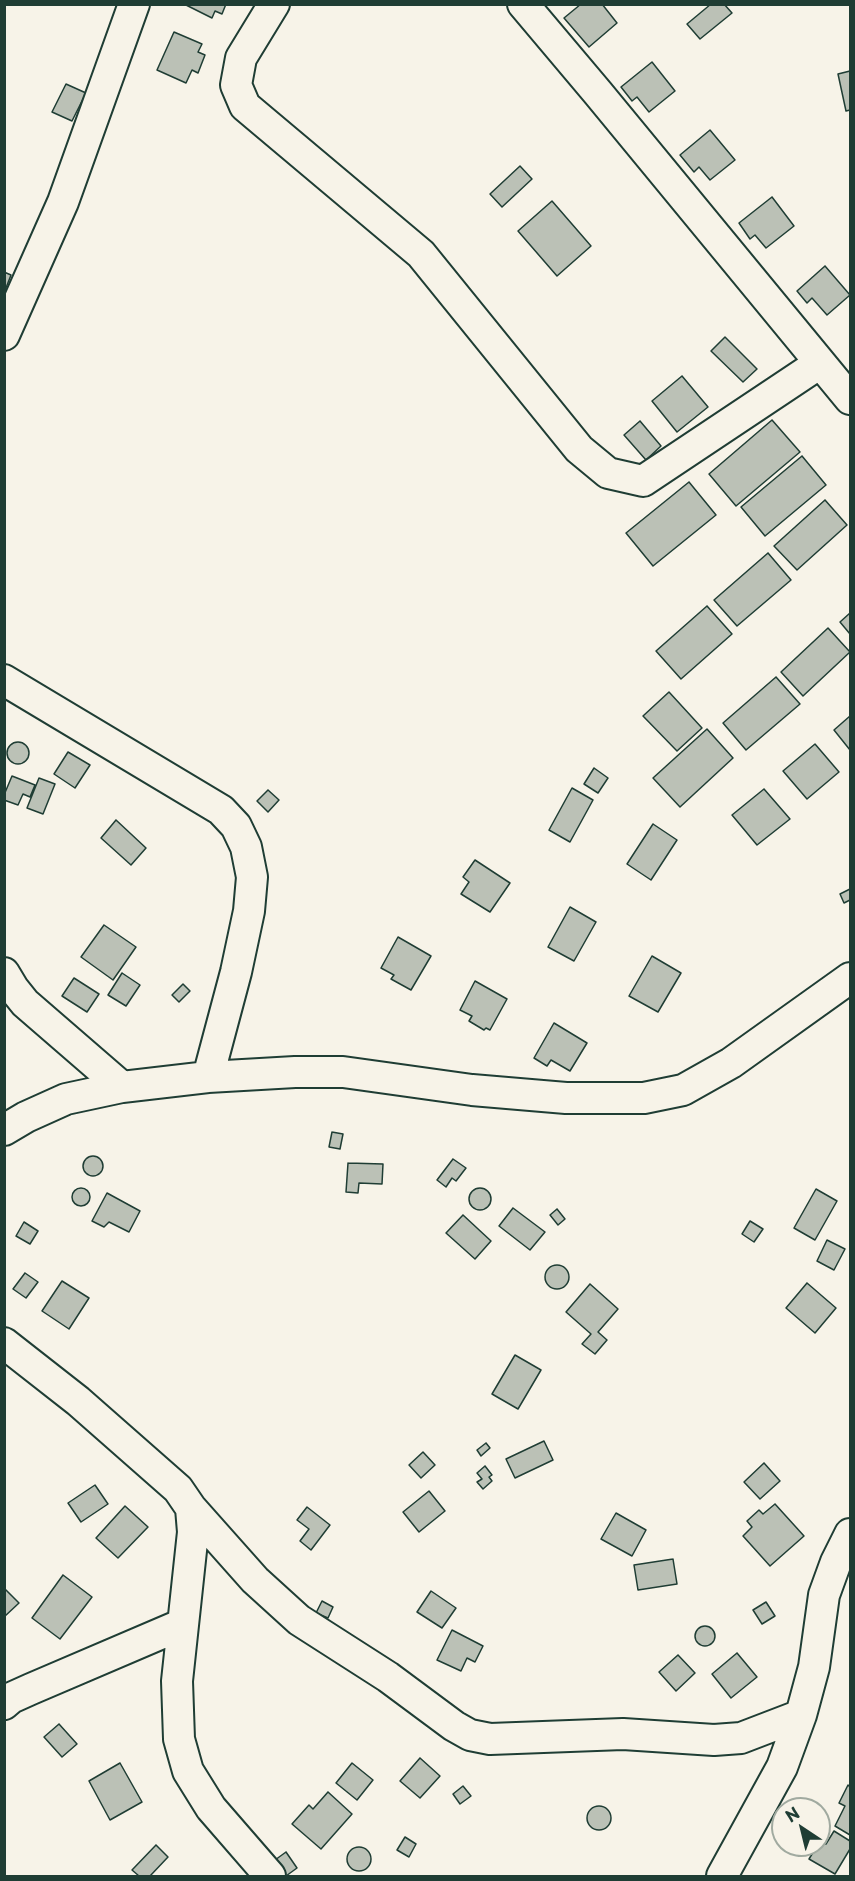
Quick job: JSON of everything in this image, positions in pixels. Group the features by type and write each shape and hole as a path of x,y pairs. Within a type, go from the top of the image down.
{"street":[{"path":"4,335 63,202 134,4"},
{"path":"274,4 241,58 236,85 245,106 421,254 579,449 608,473 643,481 820,363"},
{"path":"523,4 850,399"},
{"path":"4,680 221,810 237,826 246,847 252,877 249,911 236,972 208,1077"},
{"path":"4,973 25,1004 122,1087"},
{"path":"4,1130 66,1099 122,1087 208,1077 295,1072 343,1072 472,1090 567,1098 644,1098 683,1090 713,1074 847,988"},
{"path":"4,1343 95,1415 178,1489 191,1508 255,1580 299,1620 388,1677 453,1726 470,1736 489,1739 623,1734 714,1740 741,1738 801,1715"},
{"path":"191,1508 193,1532 178,1692 179,1739 188,1771 211,1808 261,1873"},
{"path":"722,1876 782,1767 801,1715 814,1668 824,1595 850,1534"},
{"path":"4,1704 11,1698 31,1689 183,1624"}],"building":[{"path":"184,4 226,4 222,14 215,11 212,18"},
{"path":"581,4 602,4 617,23 589,47 564,18"},
{"path":"711,4 724,4 732,13 700,39 687,24"},
{"path":"174,32 202,44 198,52 205,55 198,73 192,70 186,83 157,70"},
{"path":"652,62 675,91 649,112 637,97 632,101 621,87"},
{"path":"850,71 850,110 846,111 838,74"},
{"path":"66,84 86,93 72,121 52,112"},
{"path":"710,130 735,160 710,180 699,167 694,172 680,155"},
{"path":"520,166 532,179 502,207 490,194"},
{"path":"772,197 794,226 766,248 755,235 750,239 739,223"},
{"path":"552,201 591,246 557,276 518,231"},
{"path":"825,266 850,295 827,315 812,298 807,303 797,291"},
{"path":"4,272 11,275 4,293"},
{"path":"725,337 757,369 743,382 711,351"},
{"path":"682,376 708,407 677,432 652,401"},
{"path":"772,420 800,452 736,506 709,474"},
{"path":"640,421 661,446 646,460 624,435"},
{"path":"802,456 826,485 765,536 741,507"},
{"path":"689,482 716,515 653,566 626,533"},
{"path":"825,500 847,525 797,570 774,546"},
{"path":"768,553 791,580 737,626 714,600"},
{"path":"707,606 732,634 681,679 656,651"},
{"path":"850,613 850,634 840,622"},
{"path":"828,628 850,652 803,696 781,672"},
{"path":"776,677 800,704 746,750 723,723"},
{"path":"669,692 702,728 677,751 643,716"},
{"path":"850,716 850,750 834,730"},
{"path":"707,729 733,758 680,807 653,778"},
{"path":"18,742 26,745 29,753 26,761 18,764 10,761 7,753 10,745"},
{"path":"815,744 839,772 807,799 783,771"},
{"path":"68,752 90,765 75,788 54,774"},
{"path":"594,768 608,778 598,793 584,784"},
{"path":"12,776 35,785 30,797 23,794 18,805 4,800"},
{"path":"39,778 55,784 43,814 27,808"},
{"path":"572,788 593,800 570,842 549,830"},
{"path":"764,789 790,819 757,845 732,815"},
{"path":"268,790 279,800 268,812 257,801"},
{"path":"116,820 146,848 131,865 101,838"},
{"path":"653,824 677,840 651,880 627,864"},
{"path":"475,860 510,883 490,912 461,894 469,882 463,877"},
{"path":"850,889 850,900 844,903 840,894"},
{"path":"570,907 596,922 574,961 548,947"},
{"path":"104,925 136,947 113,980 81,957"},
{"path":"398,937 431,956 411,990 391,979 394,975 381,968"},
{"path":"652,956 681,973 658,1012 629,996"},
{"path":"122,973 140,985 126,1006 108,995"},
{"path":"74,978 99,994 87,1012 62,996"},
{"path":"475,981 507,999 490,1030 486,1028 484,1030 469,1021 472,1016 460,1010"},
{"path":"183,984 190,991 179,1002 172,995"},
{"path":"554,1023 587,1043 570,1071 551,1060 547,1066 534,1058"},
{"path":"332,1132 343,1134 340,1149 329,1147"},
{"path":"93,1156 100,1159 103,1166 100,1173 93,1176 86,1173 83,1166 86,1159"},
{"path":"453,1159 466,1168 456,1181 452,1178 446,1187 437,1180"},
{"path":"348,1163 383,1164 382,1184 359,1183 358,1193 346,1192"},
{"path":"77,1188 85,1188 90,1193 88,1204 77,1206 72,1201 72,1193"},
{"path":"480,1188 488,1191 491,1199 488,1207 480,1210 472,1207 469,1199 472,1191"},
{"path":"816,1189 837,1201 815,1240 794,1228"},
{"path":"107,1193 140,1211 129,1232 109,1222 104,1227 92,1221"},
{"path":"513,1208 545,1232 530,1250 499,1226"},
{"path":"557,1209 565,1219 558,1225 550,1215"},
{"path":"463,1215 491,1241 475,1259 446,1233"},
{"path":"750,1221 763,1229 754,1242 742,1234"},
{"path":"24,1222 38,1231 30,1244 16,1236"},
{"path":"827,1240 845,1249 834,1270 817,1261"},
{"path":"557,1265 566,1268 569,1277 566,1286 557,1289 548,1286 545,1277 548,1268"},
{"path":"25,1273 38,1282 26,1298 13,1289"},
{"path":"62,1281 89,1298 69,1329 42,1311"},
{"path":"807,1283 836,1308 815,1333 786,1308"},
{"path":"590,1284 618,1309 598,1332 607,1340 595,1354 582,1344 591,1334 566,1312"},
{"path":"515,1355 541,1370 518,1409 492,1394"},
{"path":"544,1441 553,1460 515,1478 506,1459"},
{"path":"486,1443 490,1448 481,1456 477,1450"},
{"path":"423,1452 435,1465 421,1478 409,1465"},
{"path":"764,1463 780,1481 760,1499 744,1482"},
{"path":"485,1466 492,1475 489,1477 492,1481 483,1489 477,1482 482,1479 477,1473"},
{"path":"95,1485 108,1504 81,1522 68,1503"},
{"path":"429,1491 445,1511 419,1532 403,1512"},
{"path":"775,1504 804,1536 770,1566 743,1536 752,1527 747,1521 759,1510 763,1514"},
{"path":"125,1506 148,1527 118,1558 96,1538"},
{"path":"307,1507 330,1525 311,1550 300,1541 309,1529 297,1520"},
{"path":"616,1513 646,1530 632,1556 601,1539"},
{"path":"673,1559 677,1584 638,1590 634,1565"},
{"path":"63,1575 92,1597 60,1639 32,1618"},
{"path":"4,1588 19,1603 4,1617"},
{"path":"431,1591 456,1608 442,1628 417,1612"},
{"path":"322,1601 333,1607 328,1618 316,1613"},
{"path":"766,1602 775,1616 762,1624 753,1610"},
{"path":"705,1626 712,1629 715,1636 712,1643 705,1646 698,1643 695,1636 698,1629"},
{"path":"452,1630 483,1646 475,1662 467,1658 461,1671 437,1660"},
{"path":"737,1653 757,1677 731,1698 712,1674"},
{"path":"678,1655 695,1673 676,1691 659,1672"},
{"path":"59,1724 77,1744 62,1757 44,1737"},
{"path":"420,1758 440,1776 420,1798 400,1781"},
{"path":"120,1763 142,1802 110,1820 89,1781"},
{"path":"352,1763 373,1780 357,1800 336,1783"},
{"path":"848,1785 850,1787 850,1835 835,1826 845,1806 839,1803"},
{"path":"463,1786 471,1796 460,1804 453,1794"},
{"path":"328,1792 352,1814 321,1849 292,1824 309,1805 313,1809"},
{"path":"599,1806 608,1809 611,1818 608,1827 599,1830 590,1827 587,1818 590,1809"},
{"path":"834,1831 850,1841 850,1849 835,1874 809,1859 810,1857 831,1857 831,1836"},
{"path":"405,1837 416,1844 409,1857 397,1850"},
{"path":"156,1845 168,1857 150,1876 139,1876 132,1870"},
{"path":"359,1847 368,1850 371,1859 368,1868 359,1871 350,1868 347,1859 350,1850"},
{"path":"286,1852 297,1868 286,1876 275,1860"}]}
